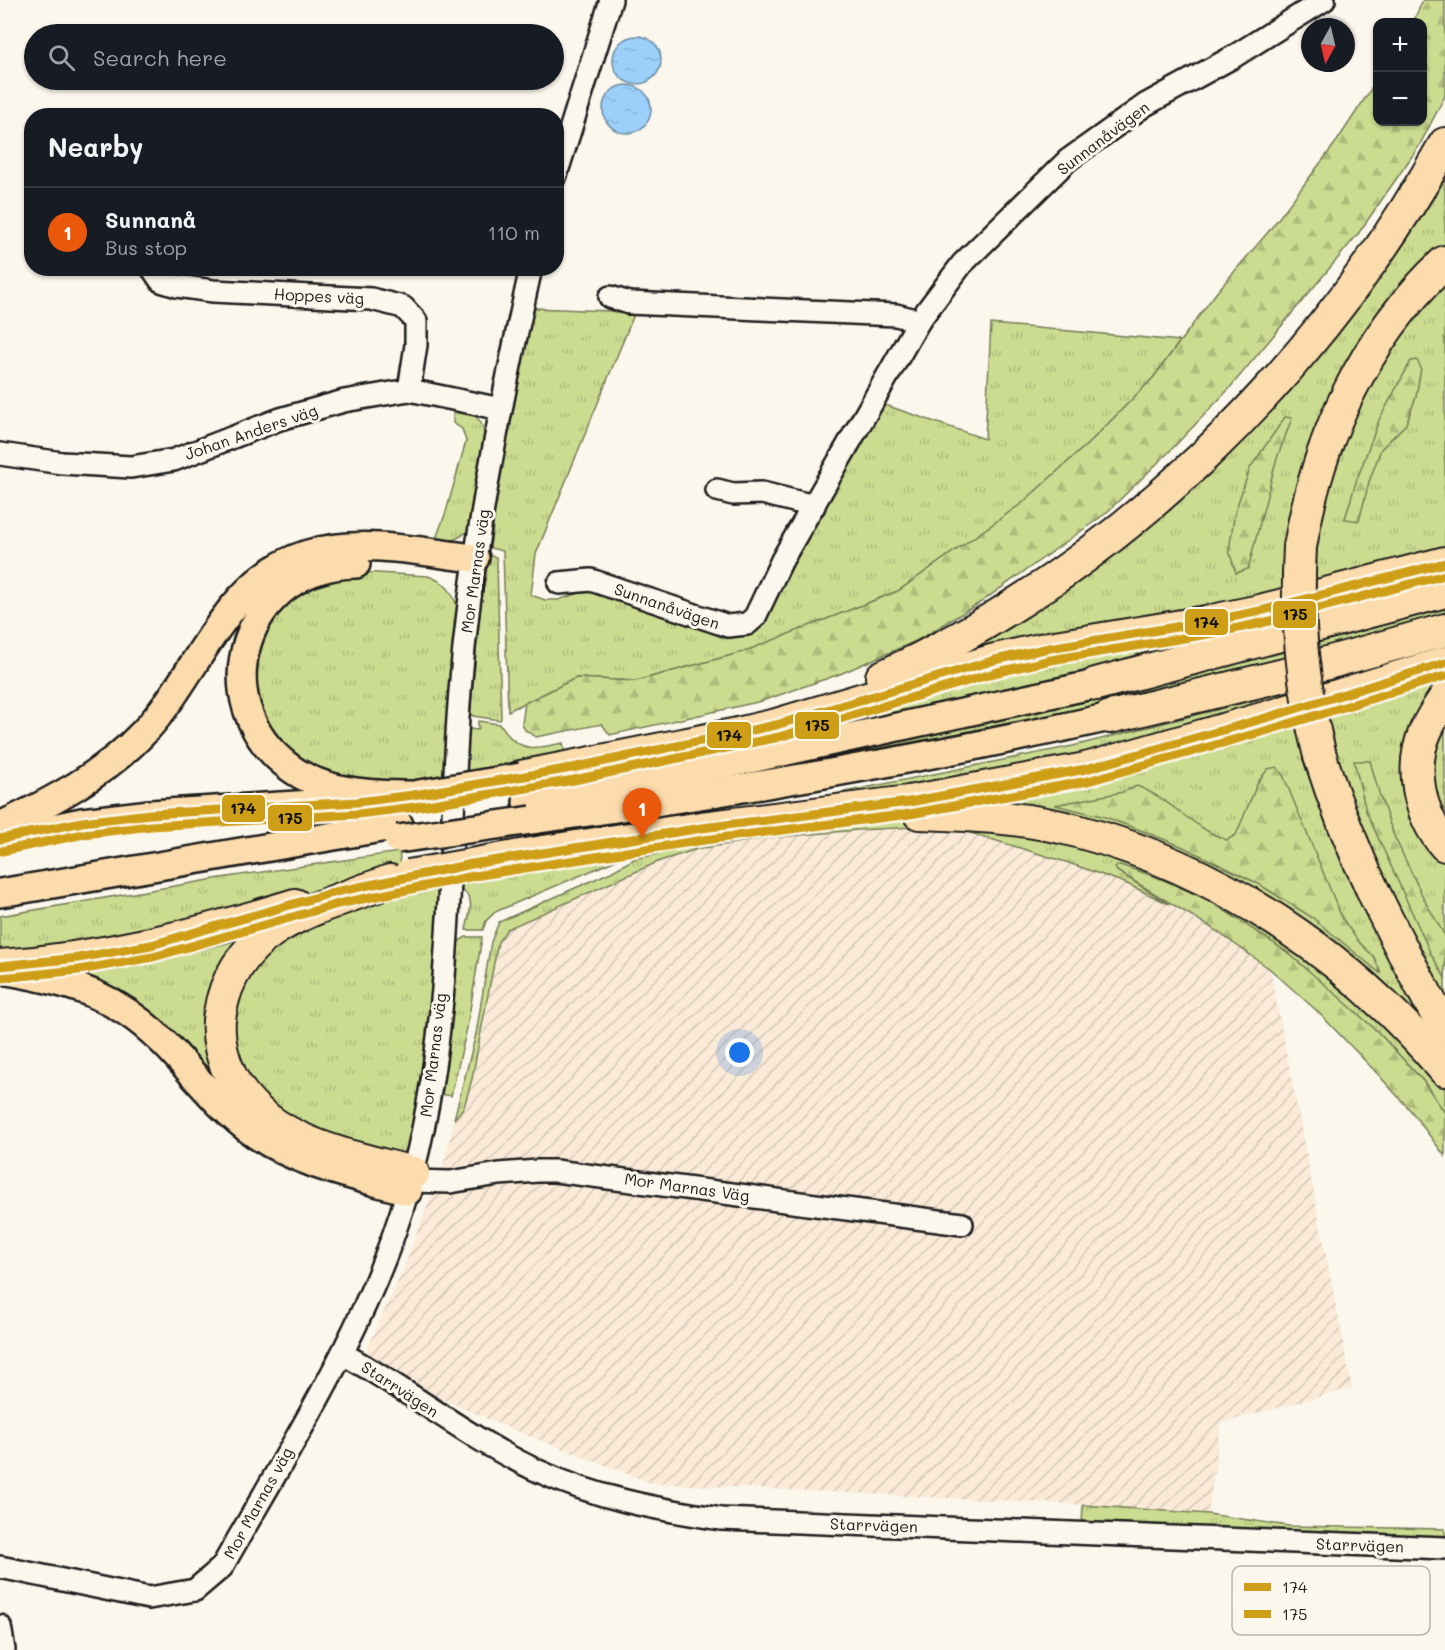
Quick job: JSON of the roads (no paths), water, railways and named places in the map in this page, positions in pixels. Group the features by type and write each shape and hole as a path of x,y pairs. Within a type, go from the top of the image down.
{"highway":[{"path":"527,800 733,735 847,692 958,638 1009,608 1111,536 1212,448 1303,350 1346,297 1385,242 1445,144"},
{"path":"1445,262 1424,282 1387,326 1365,359 1344,398 1329,434 1306,511 1300,547 1297,591 1298,630 1311,720 1339,813 1378,905 1445,1029"},
{"path":"733,735 824,712 995,660 1049,648 1260,611 1445,563"},
{"path":"1096,684 1445,591"},
{"path":"1110,717 1284,675 1445,630"},
{"path":"0,968 78,958 151,945 335,892 543,852 702,828 909,802 1086,770 1445,663"},
{"path":"1445,698 1425,732 1419,758 1418,783 1423,808 1436,835 1445,845"},
{"path":"702,828 918,813 1019,820 1075,830 1118,843 1167,861 1231,891 1298,935 1347,972 1383,1004 1445,1070"},
{"path":"400,879 308,912 263,937 250,950 230,978 223,997 219,1032 222,1056 232,1078 247,1100 273,1123 296,1137 410,1181"}],"main road":[{"path":"0,826 54,800 124,751 137,739 161,712 243,594 276,568 306,555 342,548 394,549 474,567"},
{"path":"474,567 376,564 332,567 311,573 280,592 267,606 253,628 244,654 243,692 247,711 263,741 290,768 324,784 346,790 527,800 856,770 967,749 1110,717"},
{"path":"0,905 398,832 527,800 762,757 1096,684"},
{"path":"0,839 82,822 150,814 357,802 413,795"},
{"path":"0,893 398,832"},
{"path":"0,968 68,984 110,1001 142,1022 171,1050 228,1113 268,1143 317,1164 410,1181"}],"street":[{"path":"564,148 610,0"},
{"name":"Sunnanåvägen","path":"559,583 591,580 724,625 743,626 751,622 760,609 782,560 920,321 962,264 1068,160 1145,105 1233,57 1324,0"},
{"name":"Hoppes väg","path":"158,276 161,280 177,286 213,291 371,299 403,307 416,321 416,345 409,390"},
{"name":"Mor Marnas väg","path":"0,1567 149,1598 195,1590 222,1567 343,1354 383,1266 410,1181 430,1093 441,1011 458,717 474,567 501,409 529,276"},
{"path":"610,297 629,303 896,315 920,321"},
{"name":"Johan Anders väg","path":"0,454 62,463 131,467 174,460 280,419 344,401 409,390 501,409"},
{"path":"717,490 733,494 762,493 814,506"},
{"name":"Mor Marnas Väg","path":"410,1181 450,1182 499,1174 555,1172 962,1224"},
{"name":"Starrvägen","path":"343,1354 369,1368 458,1426 536,1470 606,1497 648,1508 721,1519 1445,1548"},
{"path":"0,1626 4,1650"}],"water":[{"path":"637,36 654,43 661,60 654,77 637,84 620,77 613,60 620,43"},
{"path":"627,85 644,92 651,109 644,126 627,133 610,126 603,109 610,92"}],"place":[{"name":"Sunnanå","path":"642,838"}]}
